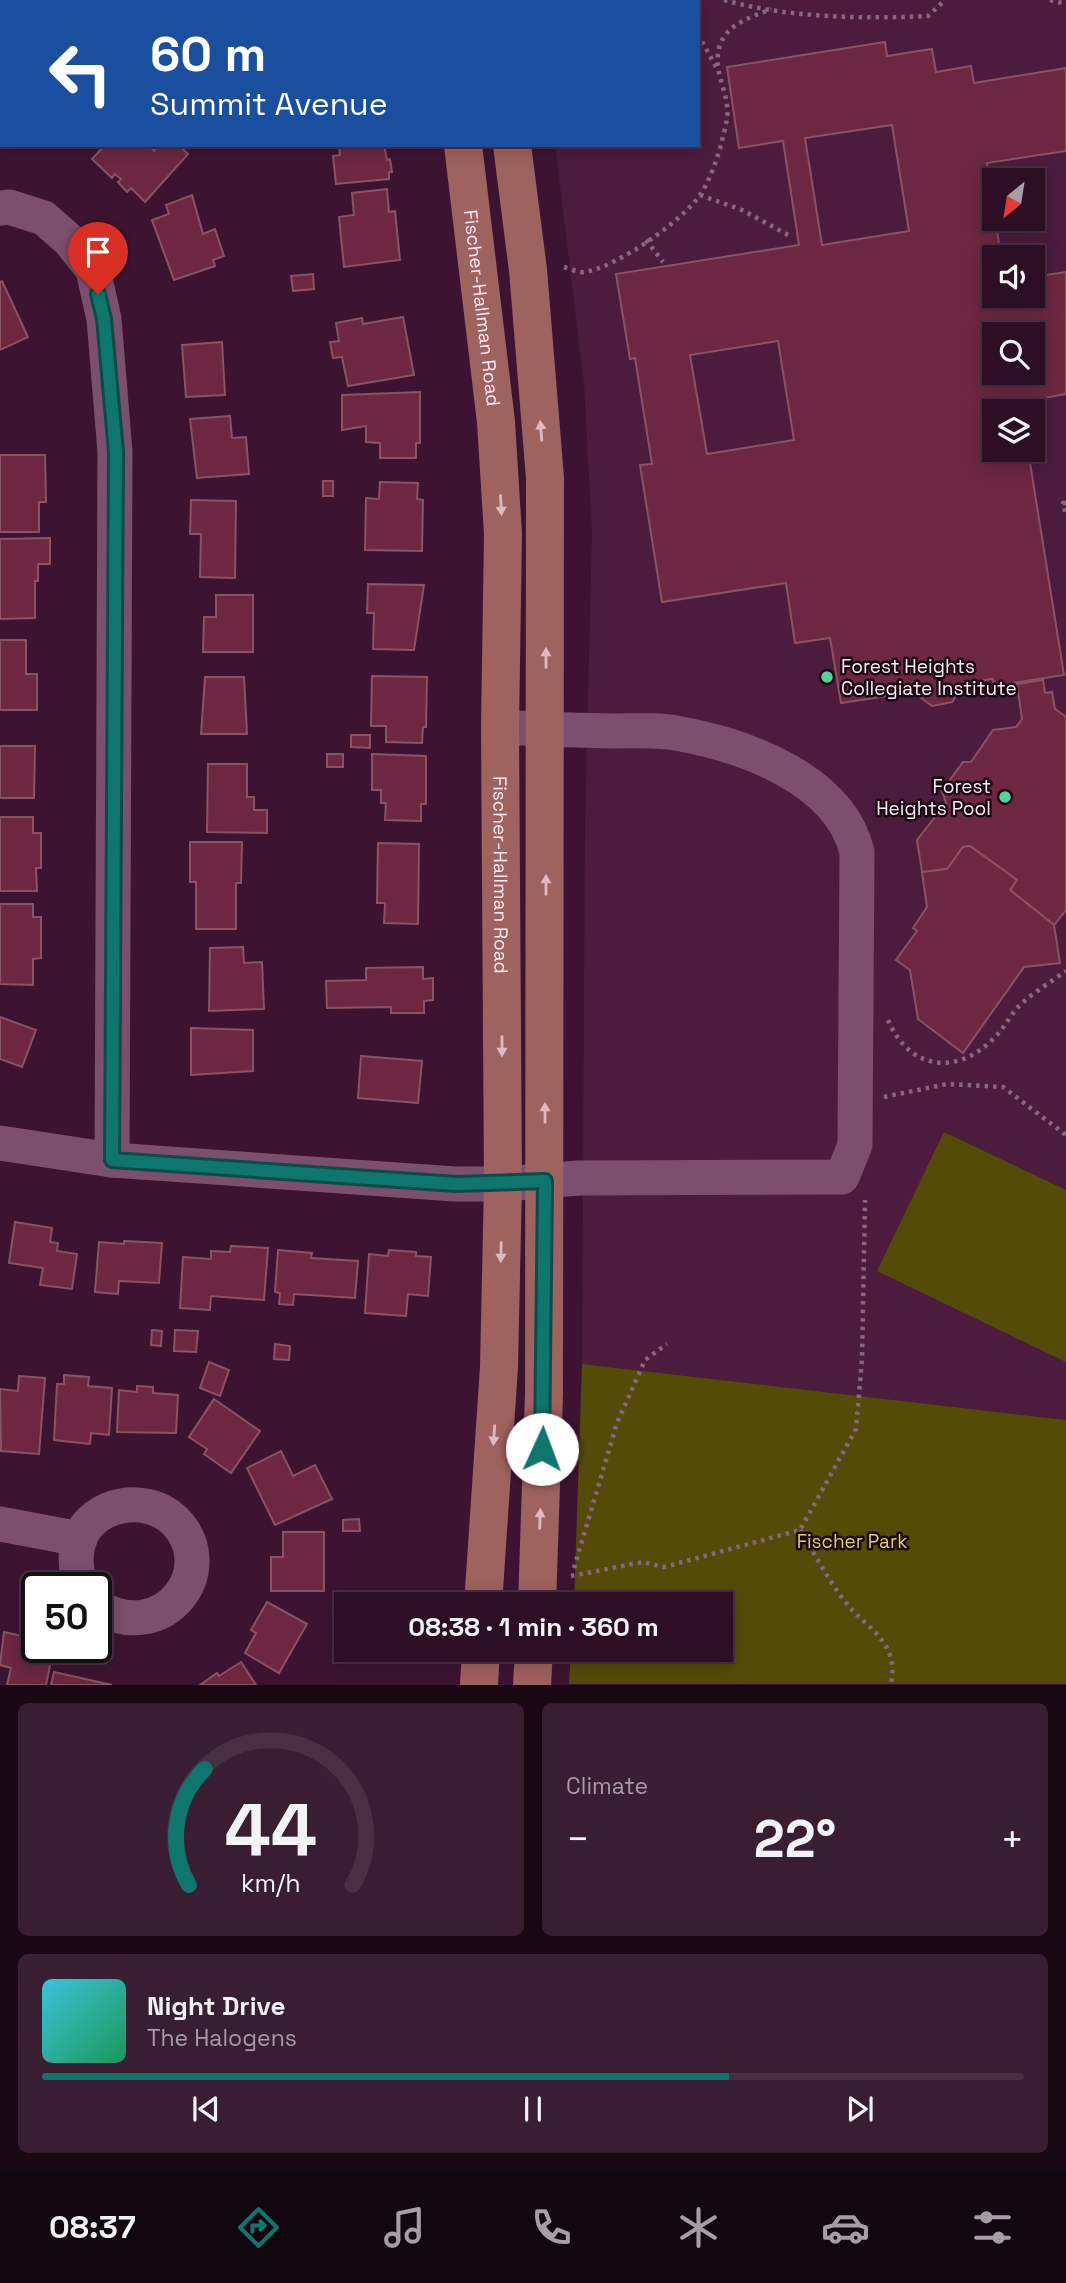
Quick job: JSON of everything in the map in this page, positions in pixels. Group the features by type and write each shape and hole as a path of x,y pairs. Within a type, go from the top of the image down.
{"main road":[{"name":"Fischer-Hallman Road","path":"463,147 496,422 503,534 500,727 503,1184 499,1367 484,1592"},
{"path":"512,147 528,270 545,478 544,1394 537,1592"},
{"path":"479,1685 480,1662"},
{"path":"532,1685 533,1662"}],"street":[{"path":"0,208 9,207 44,218 70,241 93,270 104,319 116,452 112,1160"},
{"path":"0,1143 112,1160 503,1184 545,1181 842,1177 855,1145 857,877 853,835 838,814 802,778 769,760 680,733 500,727"},
{"path":"76,1572 80,1539 90,1523 106,1510 126,1504 146,1506 173,1519 185,1535 191,1557 189,1577 180,1596 165,1610 148,1618 127,1620 112,1615"},
{"path":"0,1524 80,1539"}],"path":[{"path":"724,0 771,9 878,18 928,16 945,0"},
{"path":"1050,0 1066,4"},
{"path":"716,68 720,43 735,24 771,9"},
{"path":"565,267 584,272 621,258 677,218 700,195 717,157 727,115 716,68 700,38"},
{"path":"700,195 742,210 792,237"},
{"path":"646,240 663,262"},
{"path":"1066,503 1063,503 1066,516"},
{"path":"886,1015 895,1036 919,1057 938,1065 956,1063 974,1054 995,1037 1018,1007 1066,971"},
{"path":"883,1097 947,1084 1003,1087 1066,1135"},
{"path":"667,1345 645,1360 617,1423 571,1578 643,1562 664,1567 800,1530 856,1429 862,1360 865,1196"},
{"path":"800,1530 847,1604 881,1634 893,1671 891,1685"}],"shaded area":[{"name":"Forest Heights Collegiate Institute","path":"700,0 1066,0 1066,1420 582,1364 585,824 592,531 584,384 555,147 700,147"}],"green space":[{"path":"944,1132 1066,1190 1066,1362 877,1271"},
{"name":"Fischer Park","path":"582,1364 1066,1420 1066,1684 569,1684 570,1662 733,1662 733,1592 574,1592"}],"building":[{"name":"Forest Heights Collegiate Institute","path":"885,42 887,56 932,49 936,72 971,66 974,83 1066,68 1066,151 987,163 988,168 982,168 982,231 997,231 999,245 982,245 982,308 1045,308 1045,275 1066,272 1066,394 1038,399 982,399 982,462 1030,462 1064,675 994,686 993,679 965,683 952,702 932,706 913,692 841,703 830,638 795,643 786,583 662,602 640,465 652,464 635,358 630,359 616,274 799,245 783,141 739,148 727,67","holes":["892,125 909,231 822,245 805,138","778,341 794,440 707,454 690,355"]},
{"path":"103,147 151,147 154,151 157,147 181,147 188,154 145,202 131,188 127,192 118,182 121,179 115,174 112,178 92,159"},
{"path":"339,147 384,147 392,172 389,172 389,179 336,184 333,156 340,155"},
{"path":"387,189 389,212 395,211 400,260 344,267 339,217 354,215 352,193"},
{"path":"192,195 203,234 215,229 224,256 213,260 215,266 174,280 152,220 169,214 166,205"},
{"path":"313,274 314,289 293,291 291,276"},
{"path":"2,281 28,337 0,350 0,282"},
{"path":"403,317 414,375 348,386 342,357 333,358 330,342 339,341 336,323 362,318 363,324"},
{"path":"222,342 225,395 186,397 182,345"},
{"path":"420,392 420,443 416,443 416,458 380,458 380,443 366,442 366,426 342,430 342,395"},
{"path":"230,416 232,438 246,437 249,474 197,478 190,419"},
{"path":"0,455 45,455 46,502 39,502 39,532 0,532"},
{"path":"323,481 333,481 333,496 323,496"},
{"path":"380,482 418,483 417,499 423,500 422,551 365,550 366,498 379,499"},
{"path":"191,500 236,501 235,578 200,577 201,534 190,534"},
{"path":"50,538 50,564 38,564 35,618 0,619 0,539"},
{"path":"368,584 424,585 414,650 373,649 374,613 367,613"},
{"path":"216,595 253,595 253,652 203,652 204,617 216,617"},
{"path":"0,640 26,640 26,674 37,674 37,710 0,710"},
{"path":"372,676 427,677 426,727 423,727 422,743 386,742 386,726 371,726"},
{"path":"205,677 244,677 247,734 201,734"},
{"name":"Forest Heights Pool","path":"1043,680 1045,693 1052,692 1055,709 1066,717 1066,910 1054,925 1010,890 1017,880 970,846 963,847 947,869 922,872 917,840 946,803 942,791 963,762 971,762 993,730 1016,727 1022,719 1017,684"},
{"path":"351,735 370,735 370,748 351,747"},
{"path":"0,746 35,746 34,798 0,798"},
{"path":"327,754 343,754 343,767 327,767"},
{"path":"372,754 426,756 426,804 421,804 421,821 385,820 386,803 381,803 381,790 372,790"},
{"path":"208,764 247,764 247,797 254,797 254,810 267,810 267,833 207,832"},
{"path":"0,817 33,817 33,833 41,833 41,868 36,868 37,891 0,891"},
{"path":"190,842 242,842 241,883 236,883 236,929 196,929 196,882 190,882"},
{"path":"378,843 419,844 418,924 384,923 385,903 377,903"},
{"path":"970,846 1017,880 1010,890 1054,925 1060,963 1024,967 963,1053 918,1019 910,970 896,960 917,931 913,928 927,907 922,872 947,869 963,847"},
{"path":"0,904 33,904 33,917 41,917 41,958 33,959 33,985 0,984"},
{"path":"243,947 244,963 262,962 264,1009 209,1011 210,948"},
{"path":"423,967 423,979 433,978 433,1000 424,1001 424,1013 391,1013 391,1007 327,1008 326,981 366,980 366,968"},
{"path":"0,1017 36,1030 22,1067 0,1059"},
{"path":"191,1028 253,1030 253,1071 191,1075"},
{"path":"361,1056 422,1061 418,1103 358,1098"},
{"path":"15,1222 52,1228 50,1242 58,1243 57,1251 77,1254 72,1289 40,1285 43,1268 9,1263"},
{"path":"124,1241 162,1243 159,1283 119,1281 118,1294 95,1292 99,1242 124,1244"},
{"path":"231,1246 268,1248 264,1300 211,1296 210,1310 180,1308 183,1257 211,1259 211,1251 230,1252"},
{"path":"278,1250 312,1253 311,1258 358,1261 355,1298 294,1294 293,1305 279,1304 280,1293 275,1292"},
{"path":"389,1250 416,1252 416,1256 431,1257 428,1296 408,1294 406,1316 365,1313 369,1254 388,1256"},
{"path":"152,1330 162,1331 161,1346 151,1345"},
{"path":"175,1330 198,1331 196,1352 174,1351"},
{"path":"275,1344 290,1346 289,1360 274,1359"},
{"path":"209,1362 229,1370 220,1396 200,1388"},
{"path":"64,1375 89,1377 88,1386 112,1388 109,1435 91,1433 90,1444 54,1440 57,1384 64,1384"},
{"path":"19,1376 45,1378 39,1454 1,1451 0,1389 18,1391"},
{"path":"137,1386 153,1387 153,1393 178,1395 176,1433 117,1432 119,1390 137,1392"},
{"path":"214,1399 260,1431 231,1473 204,1454 207,1449 189,1437"},
{"path":"281,1451 293,1476 315,1465 332,1499 275,1525 247,1468"},
{"path":"359,1519 360,1531 343,1531 343,1520"},
{"path":"283,1532 324,1532 324,1591 271,1591 271,1557 283,1557"},
{"path":"267,1602 307,1624 279,1673 245,1653 256,1633 251,1630"},
{"path":"4,1632 21,1636 21,1663 51,1663 46,1685 7,1685 11,1668 0,1665"},
{"path":"241,1662 256,1685 200,1685 217,1673 219,1676"},
{"path":"54,1672 112,1685 51,1685"}],"place":[{"name":"Forest Heights Collegiate Institute","path":"827,677"},
{"name":"Forest Heights Pool","path":"1005,797"}],"route":[{"path":"98,294 104,319 116,452 112,1160 456,1184 545,1181 542,1449"}]}
